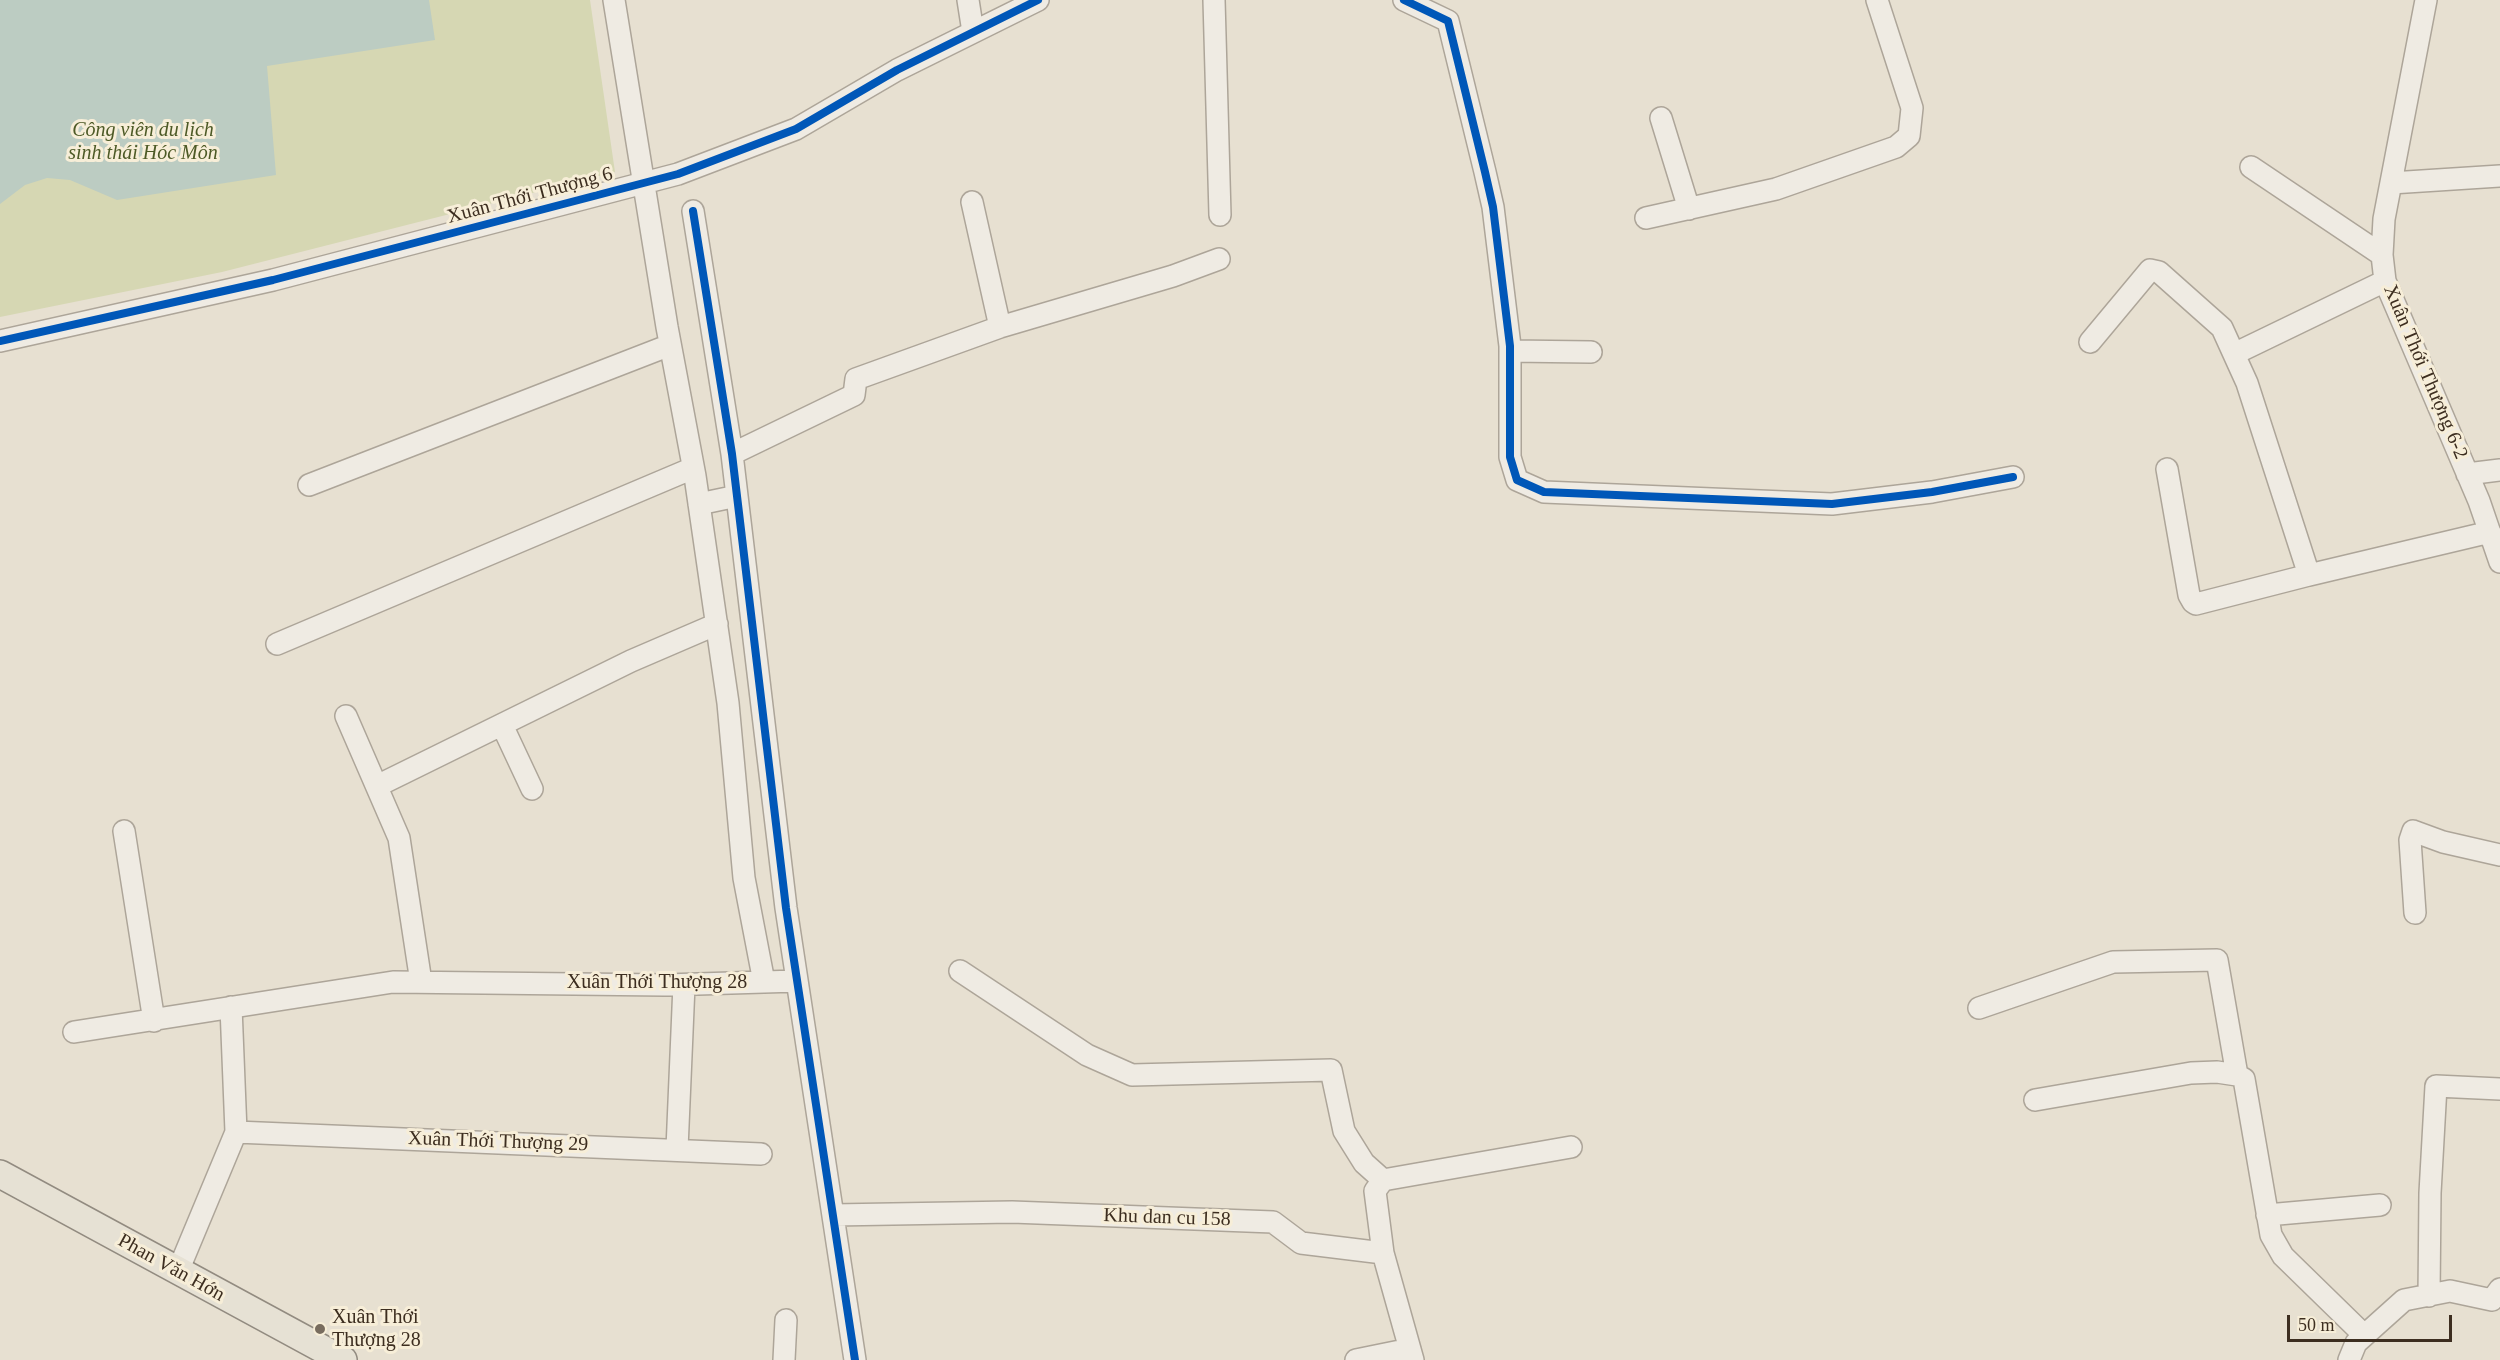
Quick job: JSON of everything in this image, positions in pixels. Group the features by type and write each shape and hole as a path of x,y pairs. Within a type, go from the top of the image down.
{"main road":[{"name":"Phan Văn Hớn","path":"0,1174 343,1360"}],"street":[{"path":"614,0 670,345 699,504 728,703 744,878 764,982"},
{"path":"968,0 973,32"},
{"name":"Xuân Thới Thượng 6","path":"0,341 273,280 568,205 678,174 796,129 897,70 1038,0"},
{"path":"1214,0 1220,215"},
{"path":"1404,0 1448,21 1493,207 1510,351 1510,457 1517,480 1544,492 1832,504 1932,492 2013,477"},
{"path":"1646,218 1776,189 1896,147 1909,136 1912,108 1877,0"},
{"name":"Xuân Thới Thượng 6-2","path":"2426,0 2384,219 2382,255 2385,281 2467,474 2500,562"},
{"path":"1660,118 1689,209"},
{"path":"2251,167 2382,255"},
{"path":"2391,183 2500,176"},
{"path":"972,202 1000,327"},
{"path":"693,211 732,454 797,981 855,1360"},
{"path":"732,454 854,395 856,379 1000,327 1173,276 1219,259"},
{"path":"2090,342 2150,270 2159,272 2222,328 2247,383 2309,576"},
{"path":"2234,354 2385,281"},
{"path":"309,485 670,345"},
{"path":"1510,351 1591,352"},
{"path":"277,644 693,468"},
{"path":"2167,469 2189,595 2196,604 2490,532"},
{"path":"2467,474 2500,470"},
{"path":"699,504 737,496"},
{"path":"377,786 631,662 717,624"},
{"path":"346,716 399,838 421,982"},
{"path":"502,725 532,789"},
{"path":"124,831 154,1020"},
{"path":"2415,913 2410,840 2413,831 2443,842 2500,855"},
{"path":"1979,1008 2113,962 2217,960 2237,1075"},
{"path":"960,971 1087,1054 1132,1074 1331,1070 1344,1131 1365,1162 1383,1180"},
{"name":"Xuân Thới Thượng 28","path":"74,1032 393,982 684,985 797,981"},
{"path":"677,1149 684,985"},
{"path":"178,1271 236,1132 231,1007"},
{"path":"2035,1100 2192,1073 2237,1075 2244,1079 2271,1235 2283,1256 2364,1335"},
{"path":"2429,1296 2430,1193 2436,1086 2500,1089"},
{"name":"Xuân Thới Thượng 29","path":"236,1132 761,1154"},
{"path":"1356,1360 1412,1355 1383,1253 1375,1191 1383,1180 1571,1147"},
{"path":"2266,1215 2380,1205"},
{"name":"Khu dan cu 158","path":"833,1215 1012,1212 1273,1222 1301,1243 1383,1253"},
{"path":"2349,1360 2356,1342 2404,1300 2450,1292 2497,1299"},
{"path":"784,1360 786,1320"}],"green space":[{"name":"Công viên du lịch sinh thái Hóc Môn","path":"0,0 590,0 615,172 222,272 0,317"}],"shaded area":[{"path":"0,0 429,0 435,40 267,66 276,175 117,200 70,180 47,178 25,185 0,204"}],"cycle path":[{"path":"0,341 273,280 678,174 796,129 897,70 1038,0"},
{"path":"1404,0 1448,21 1485,172 1493,207 1510,346 1510,457 1517,480 1544,492 1832,504 1932,492 2013,477"},
{"path":"693,211 732,454 786,908 855,1360"}],"place":[{"name":"Xuân Thới Thượng 28","path":"320,1329"}]}
